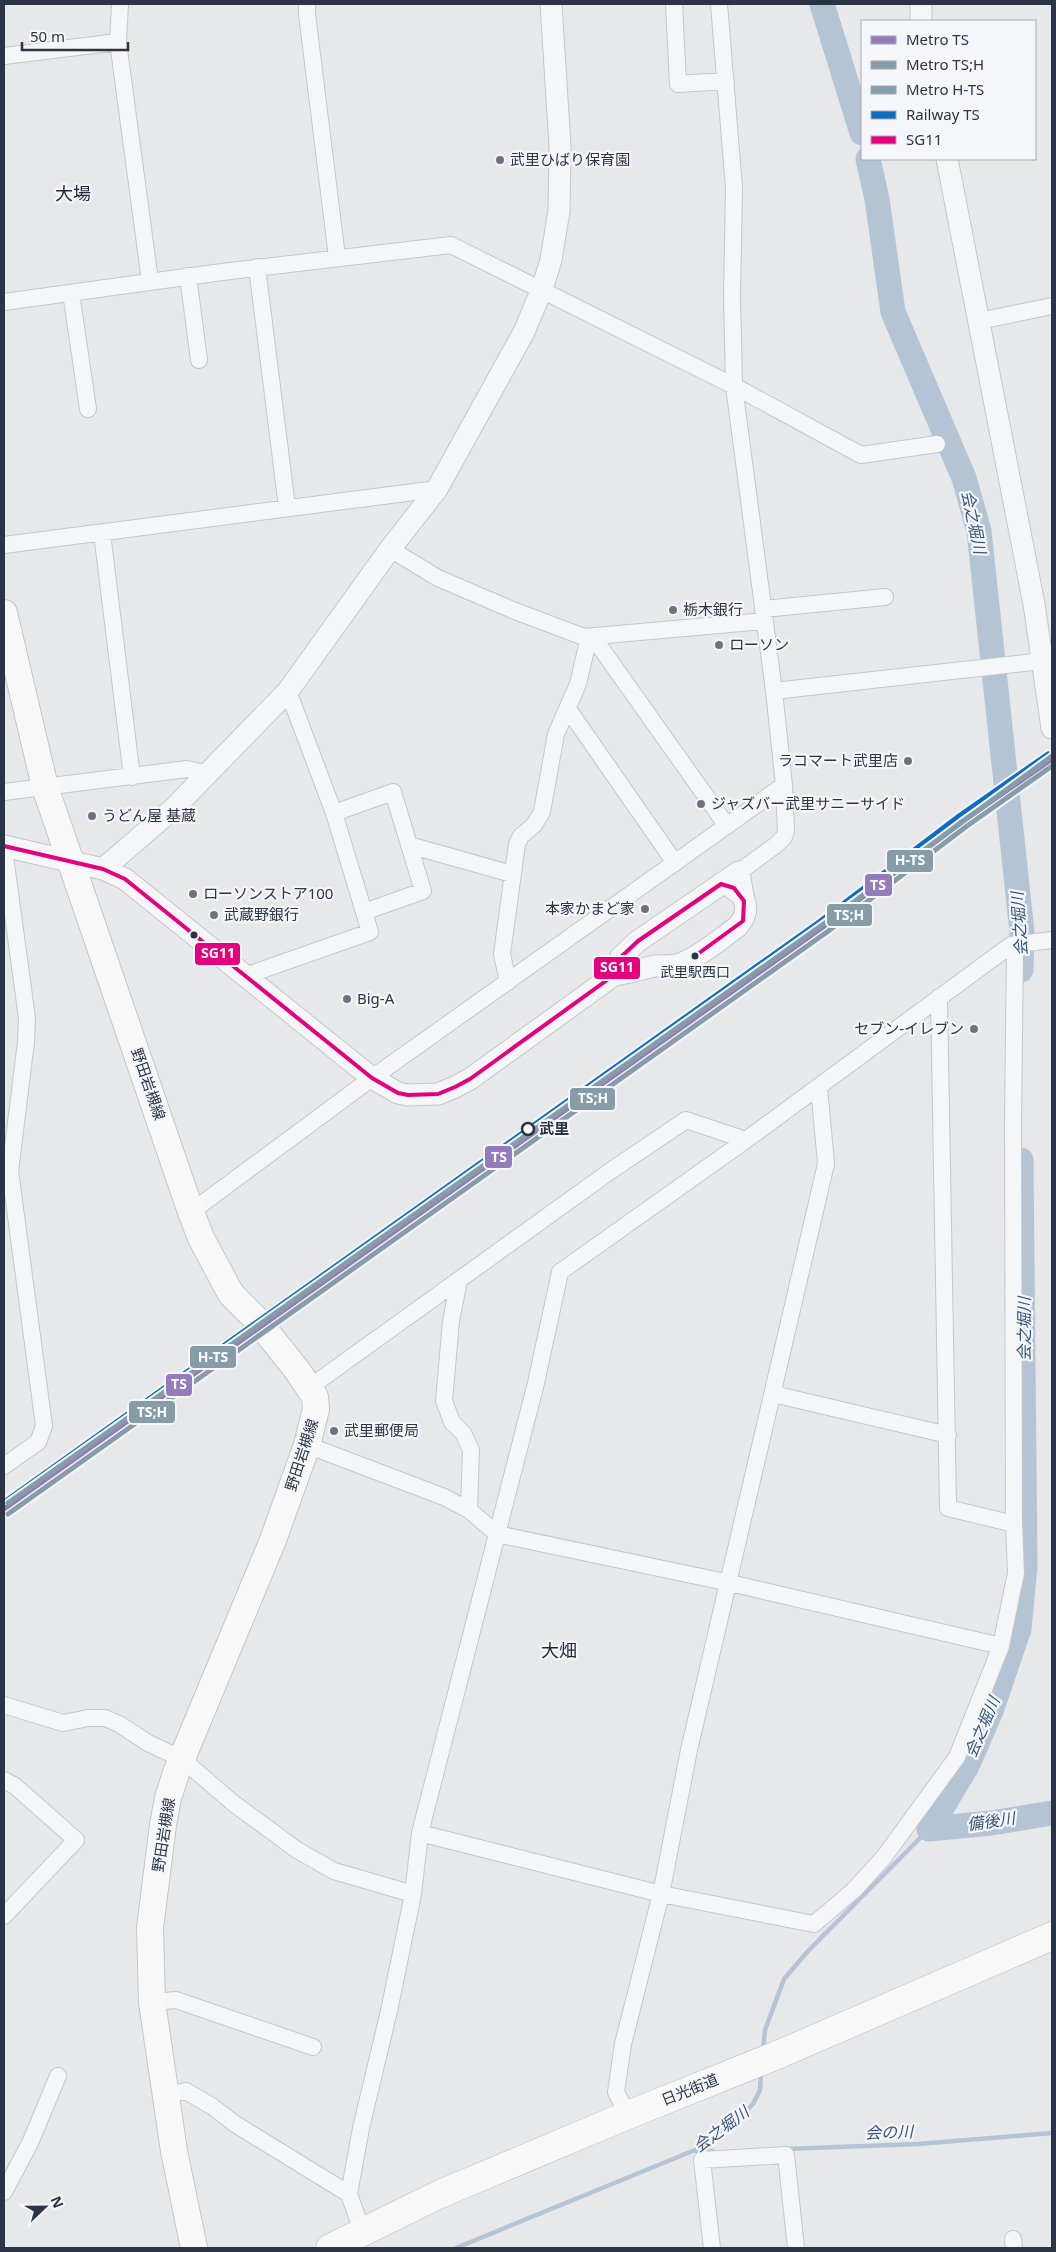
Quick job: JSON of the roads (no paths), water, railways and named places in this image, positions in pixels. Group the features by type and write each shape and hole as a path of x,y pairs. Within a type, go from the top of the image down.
{"highway":[{"name":"日光街道","path":"330,2248 440,2194 782,2053 1052,1936"}],"main road":[{"name":"野田岩槻線","path":"4,613 45,787 201,1238 231,1294 257,1320 315,1397 316,1409 307,1445 273,1540 182,1759 168,1798 150,1928 152,2002 176,2161 194,2248"}],"street":[{"path":"120,4 118,42 150,281"},
{"path":"307,4 337,257"},
{"path":"103,869 174,808 288,691 390,549 437,489 524,332 542,289 560,211 560,146 551,4"},
{"path":"674,4 678,84 726,81"},
{"path":"614,975 621,956 638,941 776,845 784,837 786,830 784,785 774,691 734,386 732,296 734,188 720,4"},
{"path":"920,4 921,20"},
{"path":"4,56 118,42"},
{"path":"947,160 1032,595 1047,661 1052,728"},
{"path":"4,302 257,267 451,245 734,386 861,454 937,444"},
{"path":"257,267 287,507"},
{"path":"188,276 199,360"},
{"path":"70,292 88,409"},
{"path":"979,321 1052,306"},
{"path":"4,546 287,507 437,489"},
{"path":"102,533 132,777"},
{"path":"390,549 438,578 584,637 764,615 885,597"},
{"path":"508,982 502,954 512,874 521,836 534,825 542,812 556,734 578,684 591,637"},
{"path":"591,637 727,826"},
{"path":"774,691 1047,661"},
{"path":"245,976 370,932 334,812 288,691"},
{"path":"568,709 675,863"},
{"path":"4,792 187,769 209,774"},
{"path":"191,1212 372,1078 784,785"},
{"path":"334,812 393,792 423,891 364,912"},
{"path":"409,845 512,874"},
{"path":"4,1466 38,1442 44,1426 7,1171 26,1042 27,1018 4,848 103,869 125,879 372,1078 398,1093 408,1095 438,1094 470,1079 614,975 634,973 657,966 673,966 690,959 743,921 746,912 739,872"},
{"path":"720,884 728,885 743,896"},
{"path":"362,2231 349,2194 413,1894 420,1833 536,1383 560,1272 746,1140 1011,945 1047,941"},
{"path":"420,1833 661,1894 814,1924 854,1890 884,1857 957,1757 1002,1646 1016,1573 1014,1524 1013,1125 1017,945"},
{"path":"939,997 948,1508 1014,1524"},
{"path":"628,2115 616,2092 623,2044 661,1894 689,1750 730,1583 826,1164 819,1087"},
{"path":"310,1388 609,1172 686,1120 746,1140"},
{"path":"459,1280 451,1321 444,1401 452,1422 463,1433 471,1450 469,1510"},
{"path":"773,1394 948,1435"},
{"path":"307,1445 444,1497 469,1510 497,1534 730,1583 1002,1646"},
{"path":"4,1704 63,1723 88,1718 105,1718 182,1759 233,1804 297,1850 334,1871 413,1894"},
{"path":"4,1780 15,1786 76,1840 4,1916"},
{"path":"152,2002 176,2000 313,2047"},
{"path":"4,2192 20,2165 58,2076"},
{"path":"166,2095 186,2091 214,2107 235,2124 349,2194"},
{"path":"712,2248 702,2160 786,2155 796,2248"}],"waterway":[{"name":"会之堀川","path":"822,4 861,130"},
{"name":"会之堀川","path":"868,160 877,199 893,312 964,478 979,531 1022,932 1021,970"},
{"name":"会之堀川","path":"929,1829 967,1766 991,1711 1019,1629 1025,1567 1021,1160"},
{"name":"備後川","path":"929,1829 991,1823 1052,1813"},
{"name":"会之堀川","path":"763,2050 765,2030 784,1979 808,1951 929,1829"},
{"name":"会之堀川","path":"456,2248 695,2150 736,2121 753,2104 760,2090 761,2072"},
{"name":"会の川","path":"785,2149 918,2144 1052,2133"},
{"path":"696,2151 713,2151"}],"metro line":[{"name":"H-TS","path":"8,1503 825,923 1052,756"},
{"name":"TS","path":"4,1509 823,927 963,821 1052,759"},
{"name":"TS;H","path":"8,1514 827,932 967,826 1052,766"}],"rail line":[{"name":"TS","path":"4,1502 819,922 959,816 1048,754"}],"place":[{"name":"武里ひばり保育園","path":"500,160"},
{"name":"栃木銀行","path":"673,610"},
{"name":"ローソン","path":"719,645"},
{"name":"ラコマート武里店","path":"908,761"},
{"name":"ジャズバー武里サニーサイド","path":"701,804"},
{"name":"うどん屋 基蔵","path":"92,816"},
{"name":"ローソンストア100","path":"193,894"},
{"name":"本家かまど家","path":"645,909"},
{"name":"武蔵野銀行","path":"214,915"},
{"name":"武里駅西口","path":"695,956"},
{"name":"Big-A","path":"347,999"},
{"name":"セブン-イレブン","path":"974,1029"},
{"name":"武里","path":"528,1129"},
{"name":"武里郵便局","path":"334,1431"}],"district":[{"name":"大場","path":"73,194"},
{"name":"大畑","path":"559,1651"}]}
